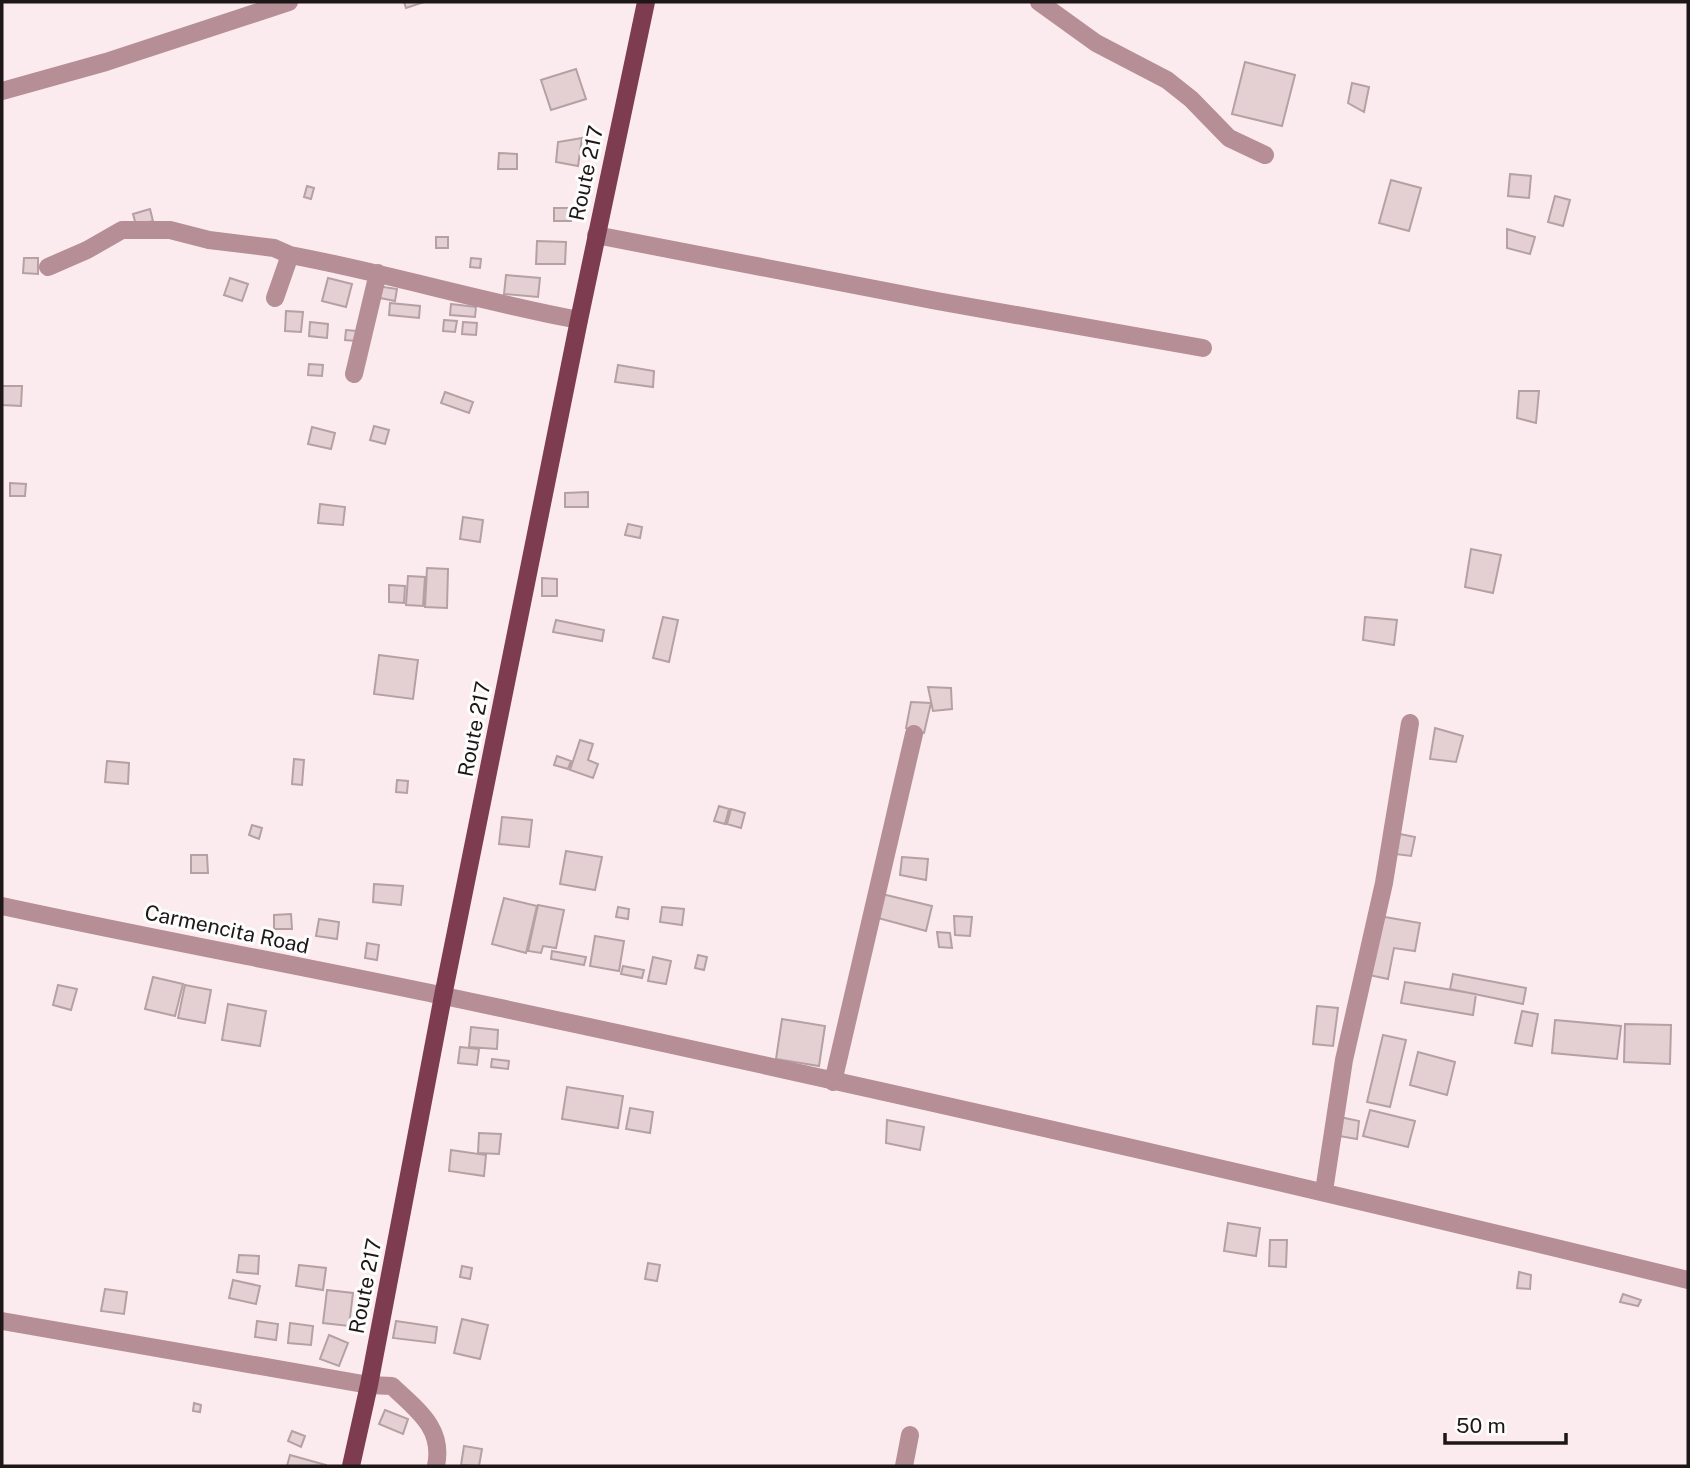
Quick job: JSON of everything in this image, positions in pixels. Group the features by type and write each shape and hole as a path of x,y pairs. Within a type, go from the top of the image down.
{"main road":[{"name":"Route 217","path":"351,1466 596,235 646,2"}],"street":[{"path":"2,91 106,62 289,2"},
{"path":"1039,2 1096,43 1167,80 1191,99 1229,138 1265,155"},
{"path":"48,267 87,250 122,230 170,230 209,240 274,248 290,255 532,312 579,320"},
{"path":"596,235 937,301 1203,348"},
{"path":"275,298 290,255"},
{"path":"354,374 378,274"},
{"path":"1324,1191 1344,1060 1384,883 1410,723"},
{"path":"833,1082 914,734"},
{"name":"Carmencita Road","path":"2,906 443,996 833,1082 1324,1191 1688,1280"},
{"path":"2,1321 369,1385 392,1386 432,1424 438,1455 436,1466"},
{"path":"904,1466 910,1435"}],"building":[{"path":"404,2 424,2 406,8"},
{"path":"1245,62 1295,75 1282,126 1232,114"},
{"path":"576,69 586,99 551,110 541,80"},
{"path":"1352,83 1369,87 1364,112 1348,103"},
{"path":"582,138 578,166 556,162 558,142"},
{"path":"499,153 517,154 517,169 498,169"},
{"path":"1510,174 1531,176 1529,198 1508,196"},
{"path":"1391,180 1421,188 1409,231 1379,223"},
{"path":"307,186 314,188 311,199 304,197"},
{"path":"1555,196 1570,200 1563,226 1548,222"},
{"path":"554,208 571,208 571,221 554,221"},
{"path":"150,209 153,221 136,225 133,214"},
{"path":"1507,229 1535,237 1530,254 1507,248"},
{"path":"436,237 448,237 448,248 436,248"},
{"path":"537,241 566,242 565,264 536,264"},
{"path":"24,258 38,258 38,274 23,273"},
{"path":"471,258 481,259 480,268 470,267"},
{"path":"506,275 540,278 538,297 504,294"},
{"path":"230,278 248,284 242,301 224,295"},
{"path":"328,278 352,284 346,307 322,301"},
{"path":"377,286 397,289 395,301 375,297"},
{"path":"390,303 420,306 419,318 389,315"},
{"path":"451,304 476,307 475,317 450,315"},
{"path":"286,311 303,312 301,332 285,331"},
{"path":"444,320 457,321 455,332 443,331"},
{"path":"310,322 328,324 327,338 309,336"},
{"path":"463,322 477,323 476,335 462,334"},
{"path":"346,330 357,331 356,341 345,340"},
{"path":"309,364 323,365 322,376 308,375"},
{"path":"618,365 654,371 653,387 615,382"},
{"path":"2,386 22,386 21,406 2,405"},
{"path":"1519,391 1539,391 1536,423 1517,418"},
{"path":"445,392 473,402 469,413 441,403"},
{"path":"374,426 389,430 385,444 370,440"},
{"path":"312,427 335,433 331,449 308,444"},
{"path":"10,483 26,484 25,496 10,496"},
{"path":"588,492 588,507 565,507 565,493"},
{"path":"320,504 345,507 343,525 318,523"},
{"path":"463,517 483,520 480,542 460,539"},
{"path":"628,524 642,527 640,538 625,535"},
{"path":"1471,549 1501,555 1493,593 1465,587"},
{"path":"427,568 448,569 447,608 425,607"},
{"path":"408,576 425,577 423,606 406,605"},
{"path":"542,578 557,579 557,596 542,596"},
{"path":"389,585 405,586 404,603 389,602"},
{"path":"663,617 678,620 669,662 653,658"},
{"path":"1365,617 1397,620 1394,645 1363,640"},
{"path":"556,620 604,630 602,641 553,632"},
{"path":"379,655 418,660 413,699 374,694"},
{"path":"928,687 951,688 952,709 933,711"},
{"path":"911,702 931,703 924,733 906,728"},
{"path":"1435,728 1463,736 1456,762 1430,759"},
{"path":"580,740 593,744 588,760 598,764 593,778 570,770"},
{"path":"557,756 571,761 568,769 554,765"},
{"path":"294,759 304,760 302,785 292,784"},
{"path":"107,761 129,763 128,784 105,782"},
{"path":"397,780 408,781 407,793 396,792"},
{"path":"719,806 729,809 725,824 714,821"},
{"path":"731,809 745,813 741,828 727,824"},
{"path":"502,817 532,820 529,847 499,844"},
{"path":"252,825 262,828 259,839 249,835"},
{"path":"1400,834 1415,837 1411,856 1395,854"},
{"path":"566,851 602,857 595,890 560,884"},
{"path":"191,855 207,855 208,873 191,873"},
{"path":"902,857 928,859 926,880 900,875"},
{"path":"374,884 403,886 401,905 373,902"},
{"path":"882,894 932,906 926,931 878,918"},
{"path":"504,898 537,906 526,953 492,944"},
{"path":"538,905 564,910 556,948 543,946 541,953 528,951"},
{"path":"618,907 629,909 628,919 616,917"},
{"path":"662,907 684,909 682,925 660,922"},
{"path":"291,914 292,929 274,929 274,915"},
{"path":"954,916 972,917 970,936 955,935"},
{"path":"1379,916 1420,923 1415,951 1394,948 1388,979 1369,975"},
{"path":"319,919 339,922 337,939 316,936"},
{"path":"937,932 950,933 952,948 939,947"},
{"path":"595,936 624,941 619,971 590,966"},
{"path":"367,943 379,945 377,960 365,958"},
{"path":"552,951 586,957 584,965 551,959"},
{"path":"698,955 707,957 704,970 695,968"},
{"path":"653,957 671,961 666,984 648,981"},
{"path":"623,966 644,970 642,978 621,974"},
{"path":"1453,974 1526,988 1523,1004 1450,989"},
{"path":"153,977 183,984 175,1016 145,1009"},
{"path":"1405,982 1476,994 1473,1015 1401,1003"},
{"path":"58,985 77,989 71,1010 53,1005"},
{"path":"185,985 211,990 205,1023 178,1018"},
{"path":"228,1004 266,1011 260,1046 222,1040"},
{"path":"1317,1006 1338,1008 1333,1046 1313,1044"},
{"path":"1522,1011 1538,1014 1532,1046 1515,1043"},
{"path":"782,1019 825,1026 819,1066 776,1059"},
{"path":"1555,1020 1621,1026 1617,1059 1552,1053"},
{"path":"1625,1024 1671,1025 1670,1064 1624,1062"},
{"path":"471,1027 498,1030 497,1049 469,1047"},
{"path":"1383,1035 1406,1040 1390,1107 1367,1102"},
{"path":"460,1047 479,1049 477,1065 458,1063"},
{"path":"1418,1052 1455,1062 1447,1095 1410,1085"},
{"path":"492,1059 509,1061 508,1069 491,1067"},
{"path":"567,1087 623,1096 618,1128 562,1119"},
{"path":"630,1108 653,1112 650,1133 626,1129"},
{"path":"1370,1110 1415,1121 1408,1147 1363,1136"},
{"path":"1340,1117 1359,1121 1357,1139 1339,1136"},
{"path":"887,1120 924,1127 920,1150 886,1143"},
{"path":"479,1133 501,1134 499,1154 478,1153"},
{"path":"451,1150 486,1155 484,1176 449,1171"},
{"path":"1228,1223 1260,1228 1256,1256 1224,1251"},
{"path":"1270,1240 1287,1240 1286,1267 1269,1266"},
{"path":"239,1255 259,1256 258,1274 237,1272"},
{"path":"648,1263 660,1265 657,1281 645,1279"},
{"path":"299,1265 326,1268 323,1290 296,1286"},
{"path":"462,1266 472,1268 470,1279 460,1277"},
{"path":"1519,1272 1531,1275 1530,1289 1517,1288"},
{"path":"233,1280 260,1286 256,1304 229,1298"},
{"path":"105,1289 127,1292 124,1314 101,1311"},
{"path":"327,1290 353,1293 349,1326 323,1323"},
{"path":"1623,1294 1641,1300 1638,1306 1620,1302"},
{"path":"462,1319 488,1325 480,1359 454,1353"},
{"path":"257,1321 278,1324 276,1340 255,1337"},
{"path":"396,1321 437,1327 435,1343 393,1338"},
{"path":"290,1323 313,1326 311,1345 288,1343"},
{"path":"329,1335 348,1343 339,1366 320,1359"},
{"path":"194,1403 201,1405 200,1412 193,1411"},
{"path":"385,1410 408,1419 403,1434 379,1424"},
{"path":"292,1431 305,1436 301,1447 288,1441"},
{"path":"464,1446 482,1449 479,1466 461,1465"},
{"path":"290,1455 326,1465 326,1466 287,1466"}]}
